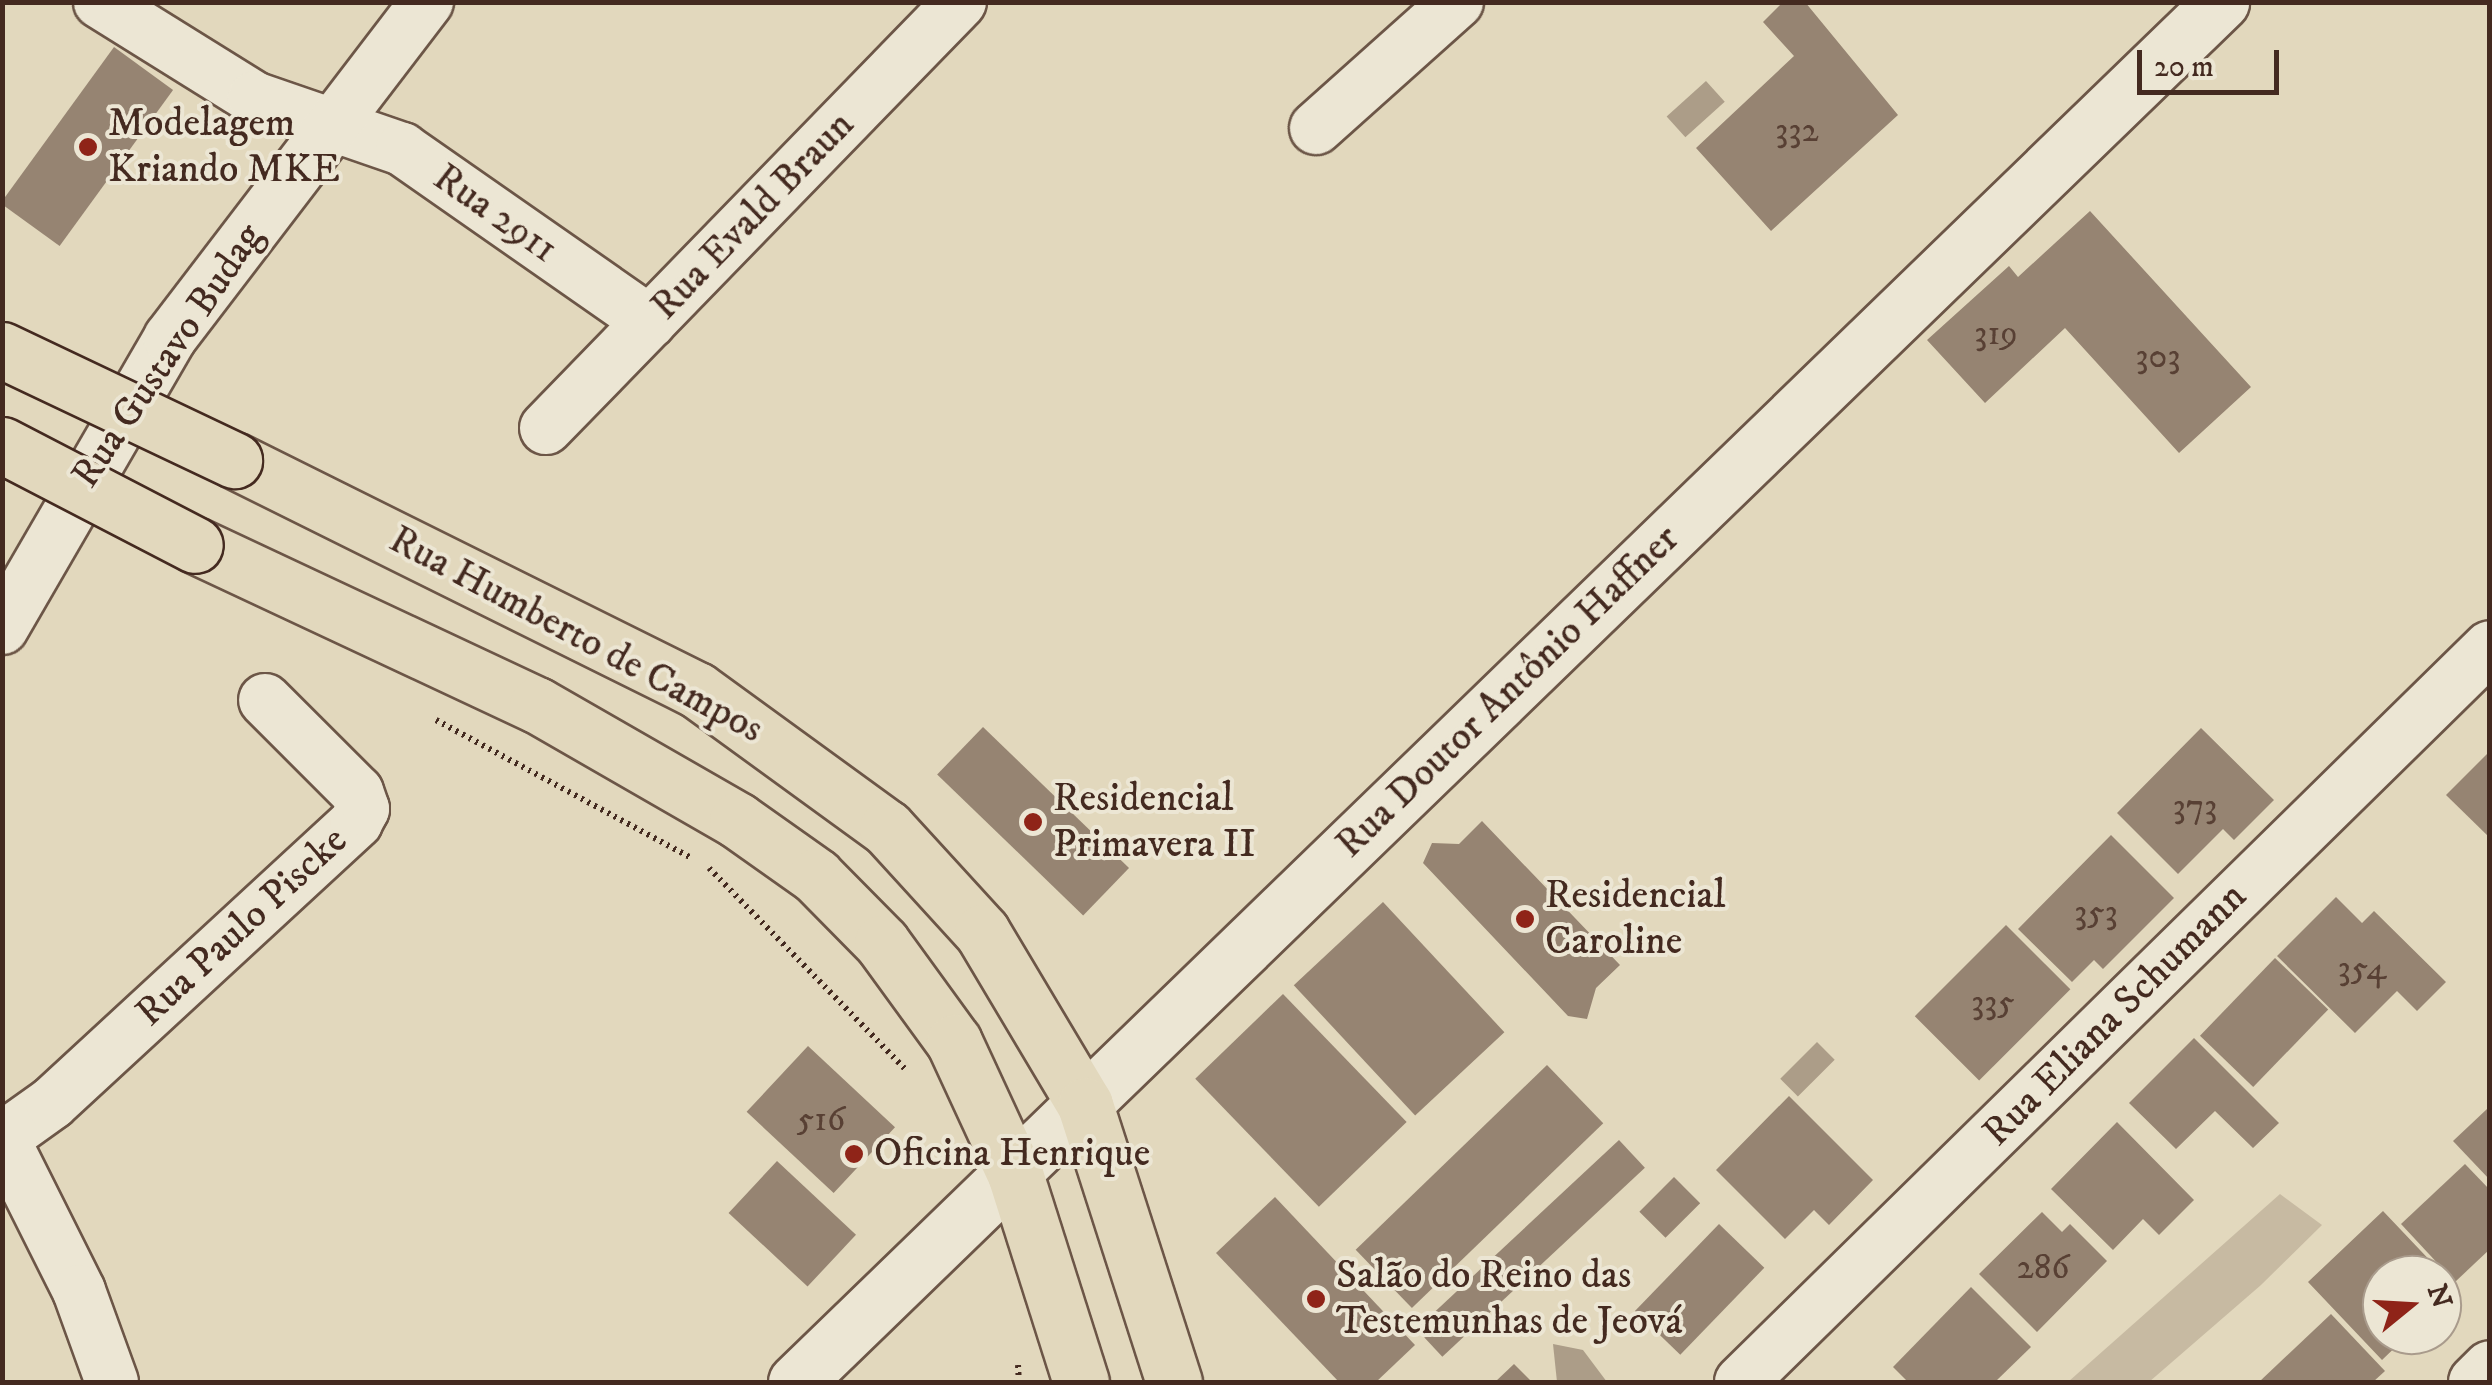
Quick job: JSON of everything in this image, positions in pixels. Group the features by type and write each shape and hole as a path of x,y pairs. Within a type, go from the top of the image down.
{"main road":[{"name":"Rua Humberto de Campos","path":"2,350 611,646 781,745 887,828 982,932 1086,1105 1174,1382"},
{"name":"Rua Humberto de Campos","path":"2,445 195,545 537,705 737,820 816,876 882,943 954,1042 1015,1174 1081,1382"}],"street":[{"name":"Rua 2911","path":"100,2 254,98 402,149 650,322"},
{"name":"Rua Gustavo Budag","path":"2,628 170,338 427,2"},
{"name":"Rua Evald Braun","path":"546,428 960,2"},
{"path":"1316,128 1458,2"},
{"name":"Rua Doutor Antônio Haffner","path":"796,1382 2221,2"},
{"name":"Rua Eliana Schumann","path":"1742,1382 2490,646"},
{"name":"Rua Paulo Piscke","path":"3,1138 52,1103 356,822 363,809 357,792 265,700"},
{"path":"3,1138 78,1291 112,1382"},
{"path":"2475,1382 2490,1367"}],"path":[{"path":"428,715 710,868 910,1074"},
{"path":"1017,1353 1020,1382"}],"shaded area":[{"path":"1706,81 1725,102 1685,137 1667,116"},
{"path":"1817,1042 1835,1060 1798,1096 1780,1079"},
{"path":"2280,1194 2322,1225 2261,1285 2149,1382 2068,1382"},
{"path":"1553,1344 1583,1350 1607,1382 1557,1382"}],"building":[{"path":"1783,2 1805,2 1898,115 1771,231 1696,148 1794,56 1763,22"},
{"name":"Modelagem Kriando MKE","path":"114,47 173,90 60,246 2,201"},
{"path":"2090,211 2251,387 2179,453 2065,328 1985,403 1927,340 2009,266 2018,277"},
{"name":"Residencial Primavera II","path":"983,727 1129,868 1083,915 937,774"},
{"path":"2201,728 2274,800 2234,840 2223,829 2178,874 2117,813"},
{"path":"2490,751 2490,838 2446,795"},
{"name":"Residencial Caroline","path":"1482,821 1620,965 1596,988 1587,1019 1568,1016 1423,863 1432,843 1459,844"},
{"path":"2111,835 2174,898 2103,969 2094,960 2072,982 2018,929"},
{"path":"2336,897 2362,923 2374,911 2446,982 2417,1011 2397,991 2355,1033 2277,956"},
{"path":"1383,902 1504,1032 1415,1115 1294,985"},
{"path":"2006,925 2070,989 1979,1081 1915,1016"},
{"path":"2275,958 2328,1009 2253,1087 2200,1036"},
{"path":"1283,994 1407,1122 1319,1207 1195,1079"},
{"path":"2194,1038 2279,1123 2253,1148 2215,1111 2176,1149 2129,1103"},
{"path":"808,1046 895,1127 834,1193 747,1112"},
{"path":"1547,1065 1603,1123 1412,1308 1356,1250"},
{"path":"1789,1096 1873,1180 1829,1225 1814,1210 1785,1239 1716,1170"},
{"path":"2487,1109 2490,1112 2490,1180 2453,1141"},
{"path":"2117,1122 2194,1200 2159,1235 2143,1219 2113,1250 2051,1189"},
{"path":"1619,1140 1645,1168 1442,1357 1416,1329"},
{"path":"777,1161 856,1235 808,1287 729,1213"},
{"path":"2465,1164 2490,1190 2490,1249 2462,1275 2462,1255 2430,1255 2401,1224"},
{"path":"1674,1177 1700,1203 1666,1238 1639,1212"},
{"name":"Salão do Reino das Testemunhas de Jeová","path":"1275,1197 1415,1345 1376,1382 1339,1382 1216,1253"},
{"path":"2383,1211 2425,1255 2362,1255 2362,1339 2308,1282"},
{"path":"2042,1212 2062,1232 2070,1224 2107,1261 2037,1332 1979,1274"},
{"path":"1719,1224 1764,1268 1680,1355 1635,1311"},
{"path":"1971,1287 2031,1347 1995,1382 1908,1382 1893,1367"},
{"path":"2331,1314 2362,1347 2362,1355 2370,1355 2385,1371 2373,1382 2259,1382"},
{"path":"1514,1364 1532,1382 1495,1382"}],"place":[{"name":"Modelagem Kriando MKE","path":"88,147"},
{"name":"Residencial Primavera II","path":"1033,822"},
{"name":"Residencial Caroline","path":"1525,919"},
{"name":"Oficina Henrique","path":"854,1154"},
{"name":"Salão do Reino das Testemunhas de Jeová","path":"1316,1299"}]}
